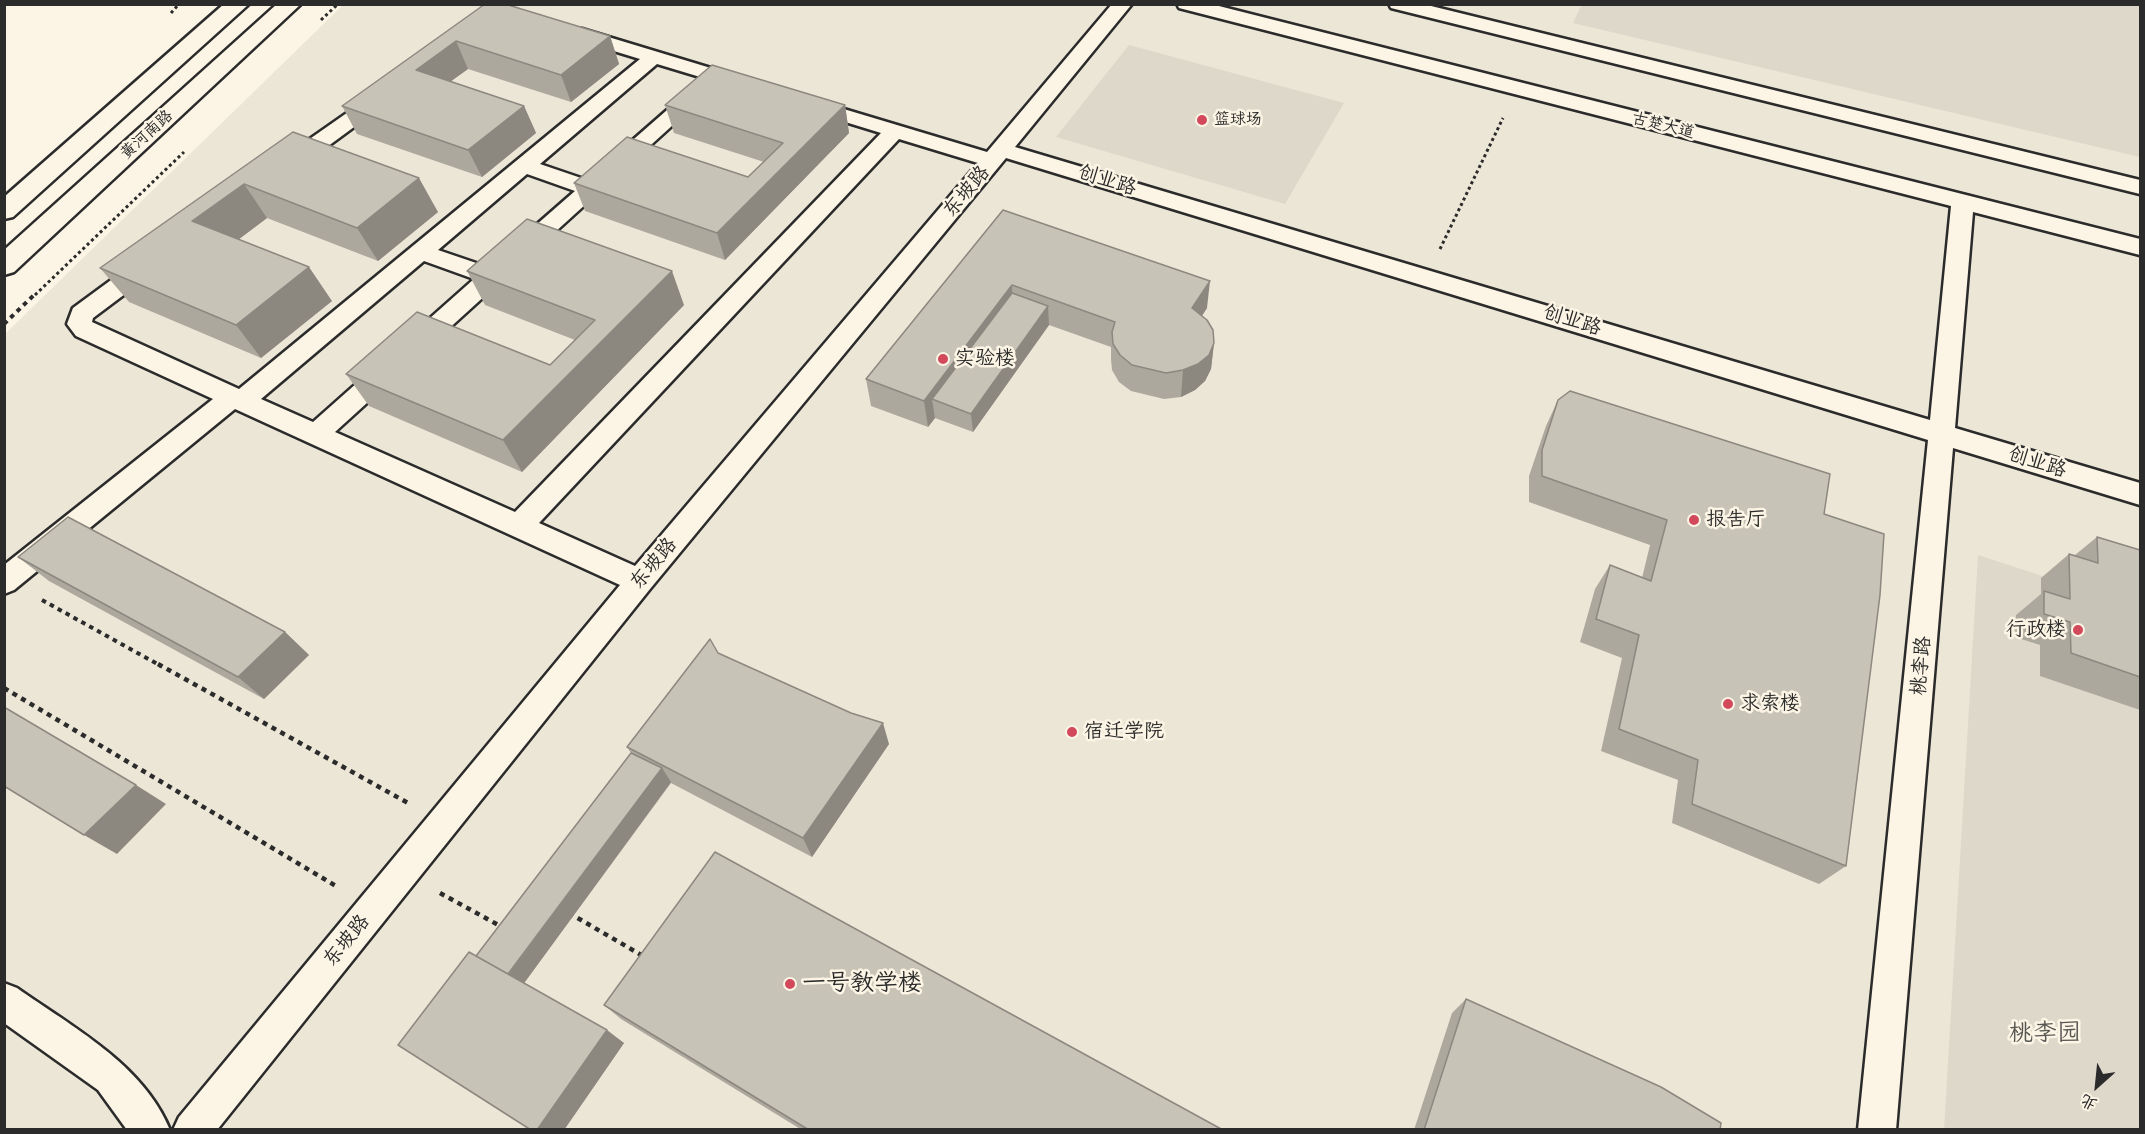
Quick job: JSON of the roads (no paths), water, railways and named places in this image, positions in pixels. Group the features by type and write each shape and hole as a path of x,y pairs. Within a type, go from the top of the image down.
{"main road":[{"name":"黄河南路","path":"4,211 238,4"},
{"name":"黄河南路","path":"4,266 290,4"}],"lane":[{"name":"东坡路","path":"192,1130 640,581 999,155 1123,4"},
{"name":"古楚大道","path":"1186,4 2140,247"},
{"path":"1398,4 2140,187"},
{"path":"558,28 762,90"},
{"path":"6,581 421,252 654,57"},
{"path":"316,434 717,76"},
{"path":"272,176 397,87"},
{"name":"创业路","path":"784,97 895,131 999,155 1426,277 2140,494"},
{"path":"519,526 895,131"},
{"path":"524,166 591,189"},
{"name":"桃李路","path":"1877,1130 1944,435 1964,202"},
{"path":"167,252 82,314 79,324 85,330 640,581"},
{"path":"421,252 492,277"},
{"path":"4,1001 111,1077 151,1130"}],"place":[{"name":"篮球场","path":"1202,120"},
{"name":"实验楼","path":"943,359"},
{"name":"报告厅","path":"1694,520"},
{"name":"行政楼","path":"2078,630"},
{"name":"求索楼","path":"1728,704"},
{"name":"宿迁学院","path":"1072,732"},
{"name":"一号教学楼","path":"790,984"}],"park label":[{"name":"桃李园","path":"2045,1034"}]}
